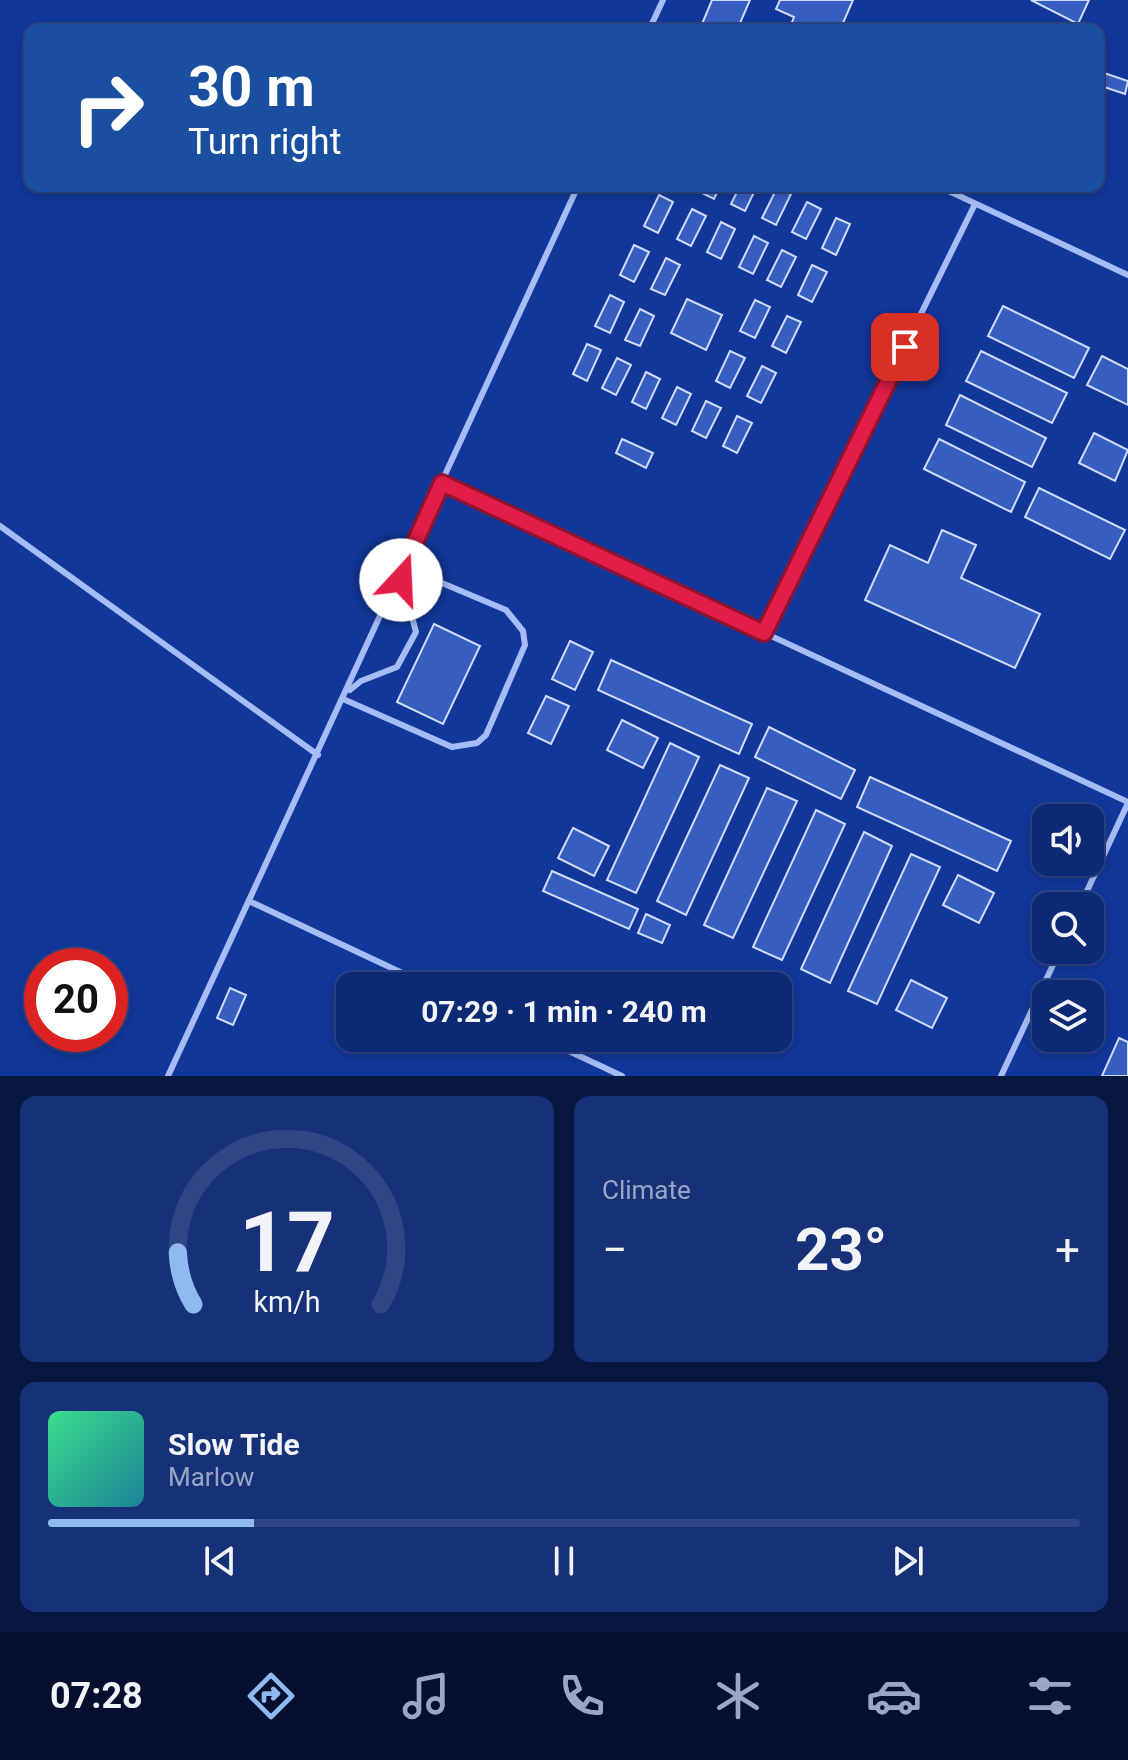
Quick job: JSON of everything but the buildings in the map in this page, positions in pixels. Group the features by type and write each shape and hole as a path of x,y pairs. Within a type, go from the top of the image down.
{"lane":[{"path":"652,24 663,0"},
{"path":"168,1076 251,902 575,192"},
{"path":"950,192 1128,275"},
{"path":"764,633 975,204"},
{"path":"442,483 1128,802 1086,892"},
{"path":"0,526 318,755"},
{"path":"343,700 452,747 477,743 486,735 525,645 523,631 506,610 403,569"},
{"path":"343,700 361,681 397,667 416,632 403,588 403,569"},
{"path":"251,902 400,972"},
{"path":"1001,1076 1053,964"},
{"path":"571,1052 622,1076"}],"route":[{"path":"401,580 402,571 442,483 764,633 905,347"}]}
